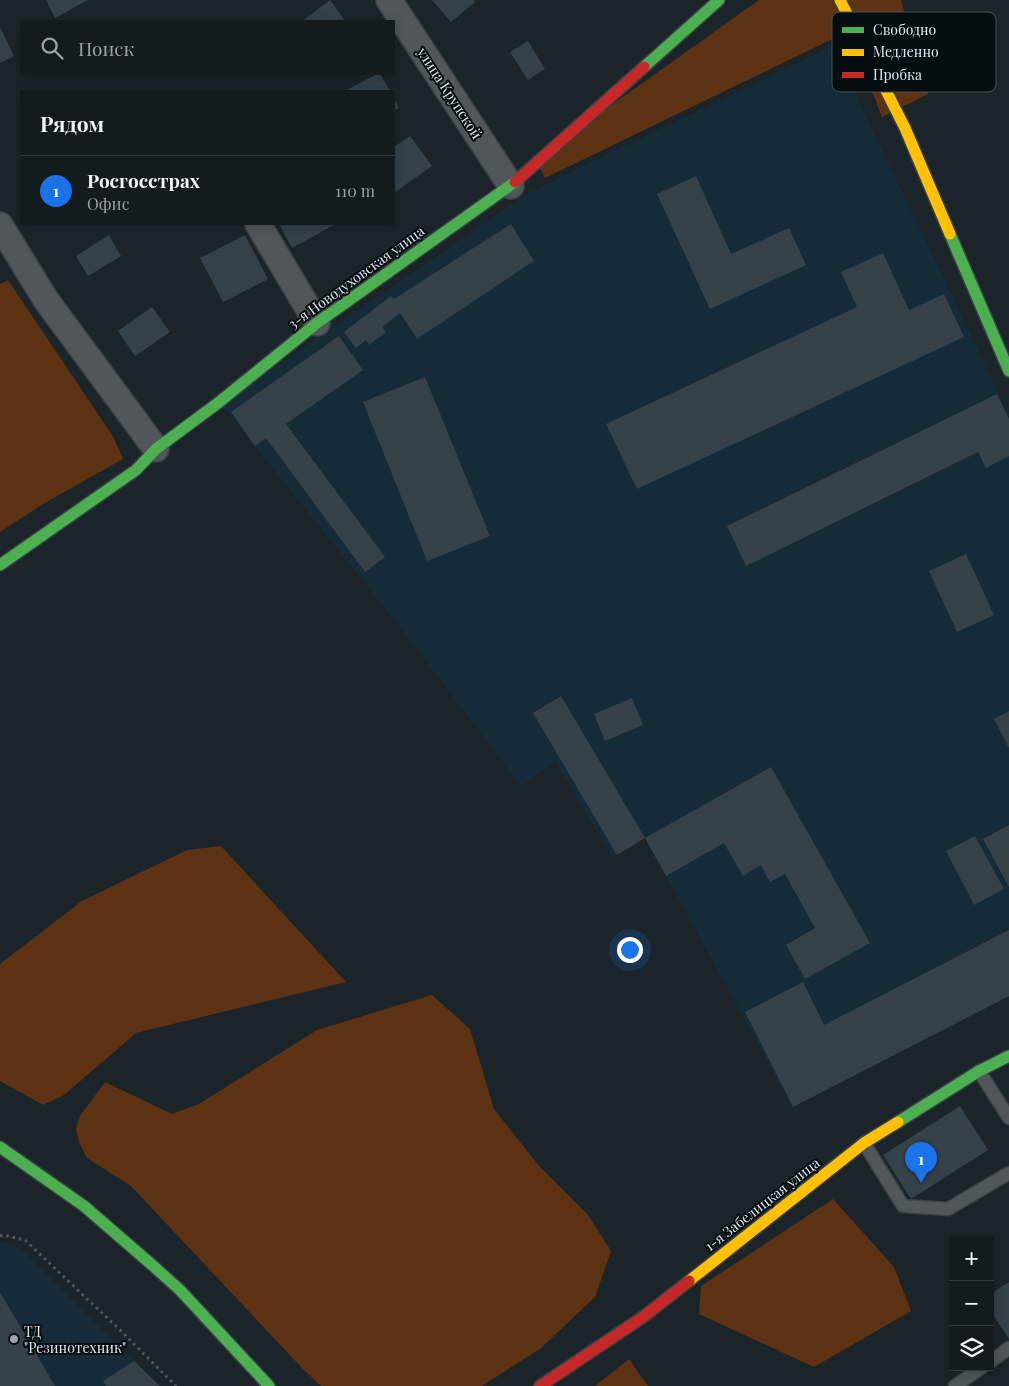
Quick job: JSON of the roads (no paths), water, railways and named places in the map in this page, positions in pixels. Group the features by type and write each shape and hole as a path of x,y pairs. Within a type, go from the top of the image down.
{"main road":[{"name":"3-я Новодуховская улица","path":"0,565 136,470 156,449 218,403 316,323 511,186 719,0"},
{"path":"840,0 846,12"},
{"path":"887,92 905,128 1009,371"},
{"name":"1-я Забелицкая улица","path":"540,1386 643,1317 864,1143 979,1071 1009,1056"},
{"path":"0,1147 84,1206 151,1264 180,1290 269,1386"}],"street":[{"name":"улица Крупской","path":"389,0 511,186"},
{"path":"0,225 46,300 156,449"},
{"path":"259,225 316,323"}],"lane":[{"path":"979,1071 1009,1118"},
{"path":"864,1143 902,1206 948,1209 1009,1173"},
{"path":"994,1359 1009,1348"},
{"path":"955,1386 976,1371"}],"place":[{"name":"Росгосстрах","path":"921,1183"},
{"name":"ТД \"Резинотехник\"","path":"14,1339"}]}
